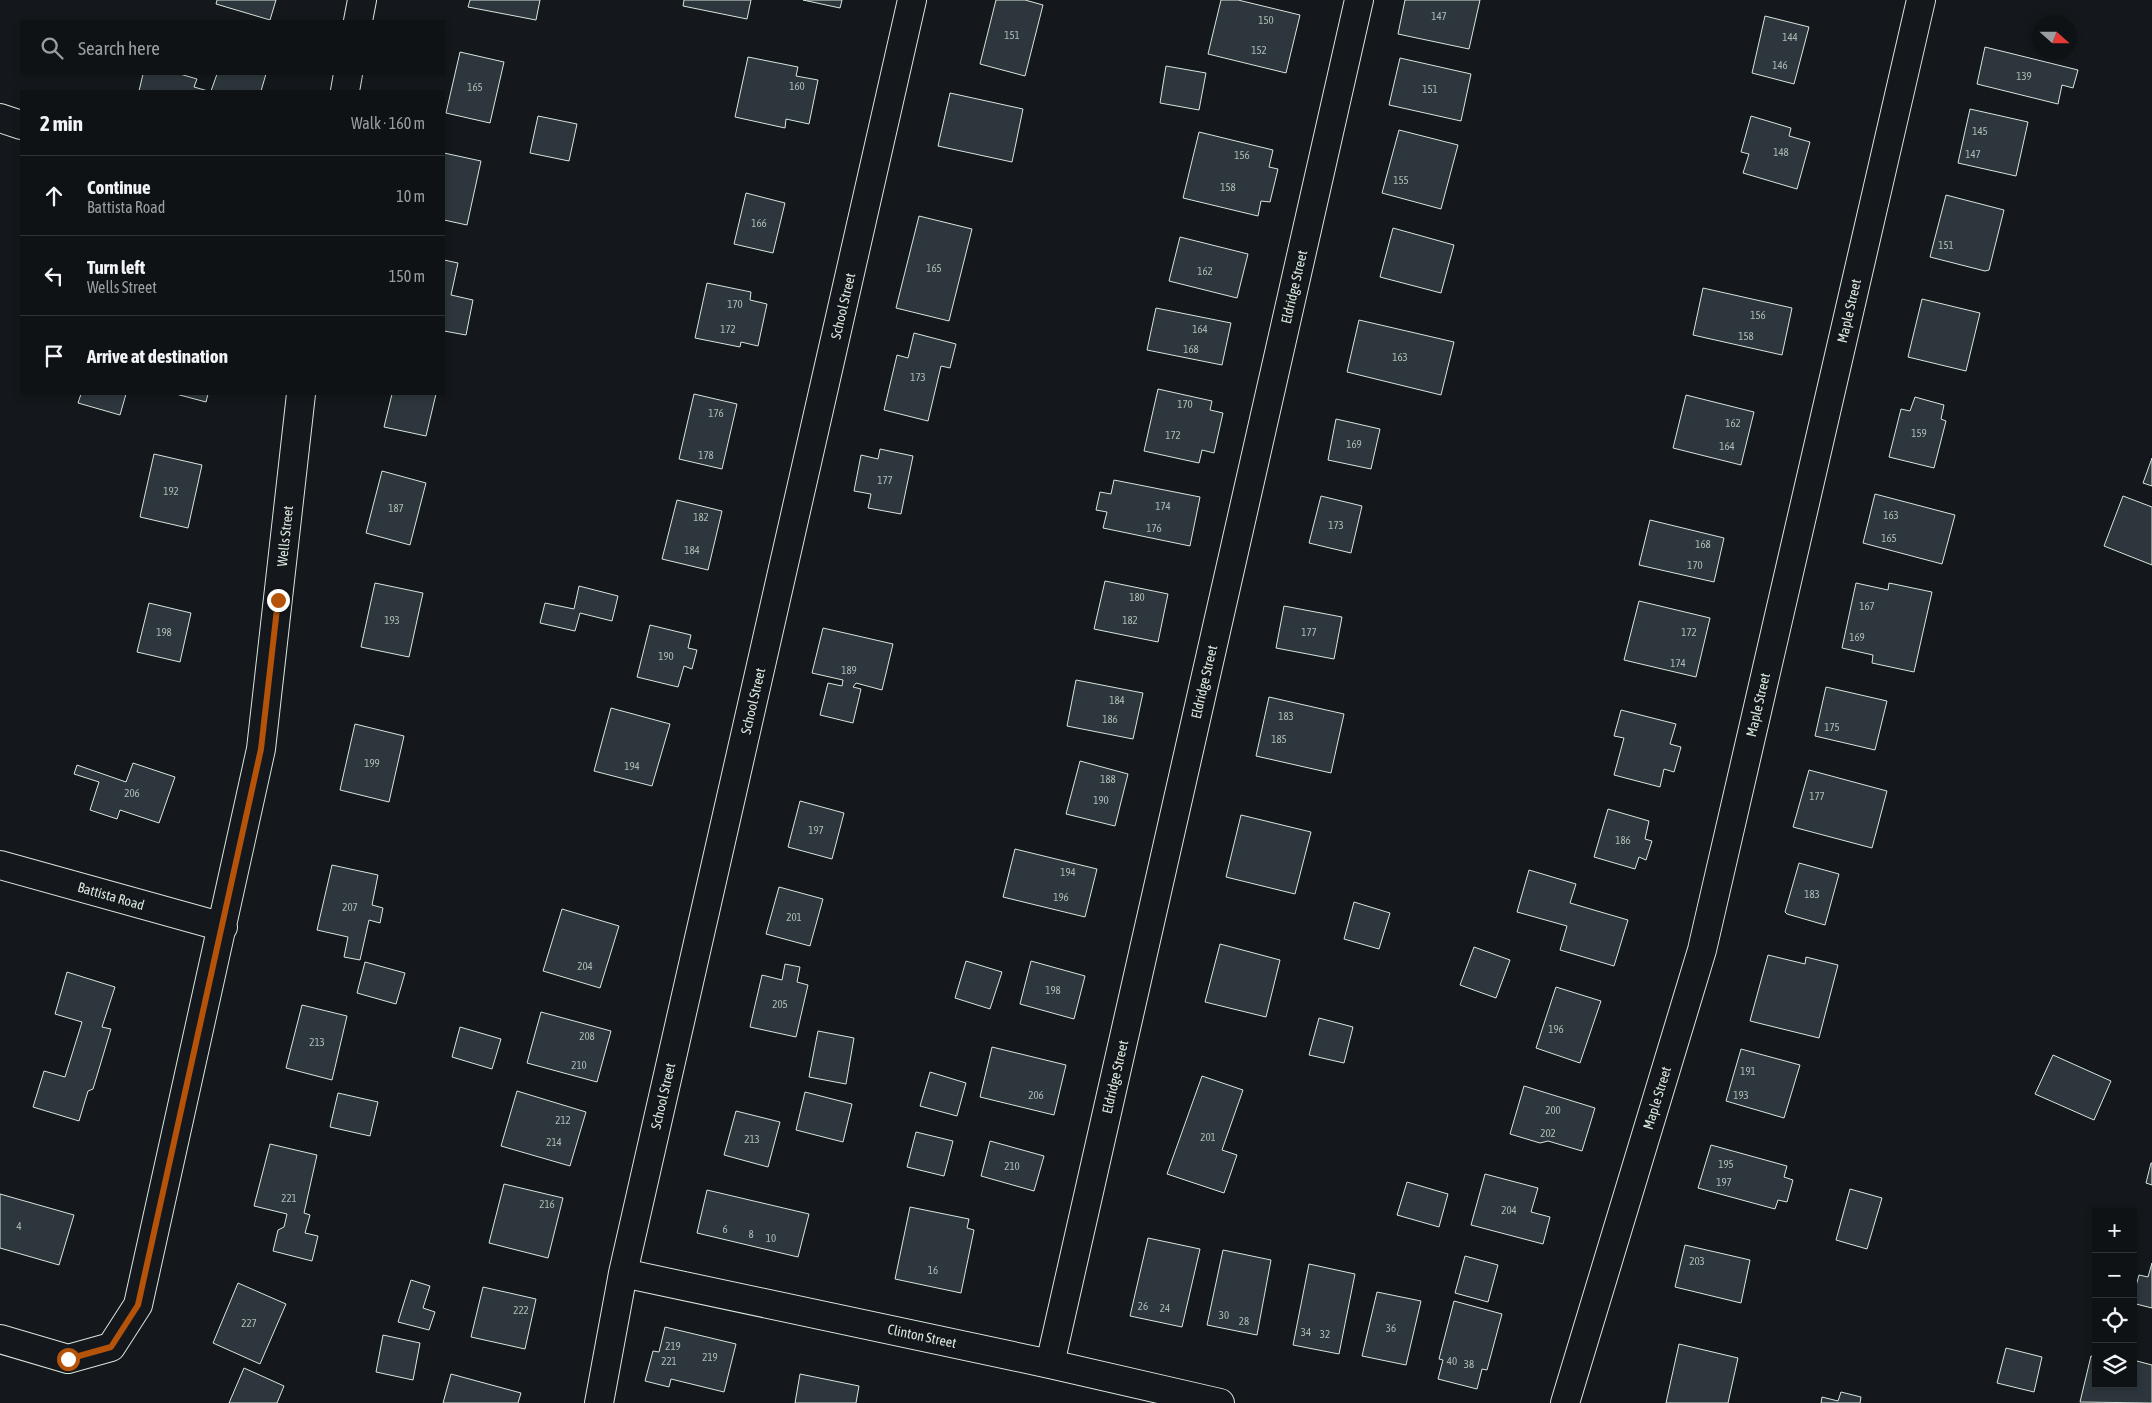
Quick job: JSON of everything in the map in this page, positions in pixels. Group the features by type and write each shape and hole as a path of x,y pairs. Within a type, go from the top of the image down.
{"street":[{"path":"358,20 362,0"},
{"name":"School Street","path":"599,1403 623,1273 912,0"},
{"name":"Eldridge Street","path":"1050,1364 1358,0"},
{"name":"Maple Street","path":"1565,1403 1702,950 1921,0"},
{"path":"345,90 348,75"},
{"path":"0,118 20,125"},
{"name":"Wells Street","path":"0,1339 68,1359 111,1347 138,1305 261,749 301,395"},
{"name":"Battista Road","path":"0,865 223,927"},
{"name":"Clinton Street","path":"623,1273 1050,1364 1220,1403"}],"building":[{"path":"217,0 276,0 270,20 216,4"},
{"path":"470,0 540,0 536,20 468,7"},
{"path":"684,0 751,0 747,19 683,6"},
{"path":"803,0 842,0 840,8"},
{"path":"996,0 1025,0 1043,5 1025,76 980,64"},
{"path":"1221,0 1238,0 1300,15 1286,73 1208,54"},
{"path":"1405,0 1480,0 1469,49 1398,34"},
{"path":"1765,16 1809,27 1794,84 1752,73"},
{"path":"1985,47 2078,70 2073,88 2062,85 2058,104 1977,84"},
{"path":"460,52 504,62 490,123 446,113"},
{"path":"748,57 798,67 796,76 818,80 809,124 786,119 785,128 735,117"},
{"path":"1400,58 1471,74 1461,121 1389,105"},
{"path":"1166,66 1206,73 1199,110 1160,103"},
{"path":"143,75 183,75 197,79 194,87 204,90 139,90"},
{"path":"217,75 266,75 261,90 211,90"},
{"path":"950,93 1023,109 1012,162 938,146"},
{"path":"1970,109 2028,122 2016,176 1958,163"},
{"path":"538,116 577,124 569,161 530,153"},
{"path":"1751,116 1791,128 1789,136 1810,142 1797,189 1743,173 1749,154 1741,152"},
{"path":"1399,130 1458,145 1441,209 1382,193"},
{"path":"1199,132 1273,150 1269,167 1278,169 1270,202 1261,201 1258,216 1183,198"},
{"path":"445,153 481,161 467,225 445,220"},
{"path":"746,193 785,203 773,253 734,244"},
{"path":"1946,195 2004,210 1989,270 1985,271 1930,257"},
{"path":"919,216 972,229 949,321 896,308"},
{"path":"1393,228 1454,245 1441,293 1380,277"},
{"path":"1180,237 1248,254 1237,298 1169,281"},
{"path":"445,260 458,263 451,295 473,300 466,335 445,331"},
{"path":"707,283 751,292 750,300 767,304 758,346 741,342 740,347 695,338"},
{"path":"1703,288 1792,308 1782,355 1693,335"},
{"path":"1922,299 1980,313 1966,371 1908,357"},
{"path":"1156,308 1231,323 1222,365 1147,350"},
{"path":"1359,320 1454,342 1441,395 1347,372"},
{"path":"914,333 956,344 950,368 941,366 928,421 884,410 897,355 908,358"},
{"path":"1158,389 1212,401 1210,410 1223,413 1214,453 1202,450 1199,463 1144,451"},
{"path":"694,394 737,404 722,469 679,459"},
{"path":"81,395 126,395 120,415 78,403"},
{"path":"180,395 208,395 206,402"},
{"path":"392,395 436,395 426,436 384,427"},
{"path":"1686,395 1754,412 1741,465 1673,448"},
{"path":"1915,397 1944,405 1941,419 1946,421 1934,468 1889,457 1901,409 1910,411"},
{"path":"1336,419 1380,429 1371,469 1328,460"},
{"path":"880,449 913,456 901,514 868,508 871,494 854,491 861,455 878,459"},
{"path":"154,454 202,465 188,528 140,517"},
{"path":"2152,458 2152,486 2143,483"},
{"path":"382,471 426,483 410,545 366,533"},
{"path":"1114,480 1200,497 1190,546 1103,528 1107,512 1096,510 1100,492 1111,494"},
{"path":"1875,494 1955,515 1942,564 1863,543"},
{"path":"1321,496 1362,506 1351,553 1309,543"},
{"path":"2123,496 2152,507 2152,565 2104,546"},
{"path":"677,500 722,511 708,570 662,559"},
{"path":"1650,520 1724,538 1714,582 1639,565"},
{"path":"1105,581 1168,594 1158,642 1094,629"},
{"path":"375,583 423,593 409,657 361,647"},
{"path":"1856,583 1888,590 1889,583 1932,592 1914,672 1872,663 1873,655 1842,648"},
{"path":"579,586 618,596 612,621 580,613 575,631 540,623 545,603 574,609"},
{"path":"1639,601 1710,618 1696,677 1624,660"},
{"path":"149,603 191,613 180,662 137,652"},
{"path":"1284,606 1342,617 1334,659 1276,648"},
{"path":"650,625 691,635 688,648 697,650 692,669 684,666 678,687 637,677"},
{"path":"823,628 893,644 882,690 856,683 853,687 861,689 853,723 820,715 828,683 842,686 843,680 812,673"},
{"path":"1076,680 1143,693 1133,739 1067,726"},
{"path":"1826,687 1887,701 1875,750 1815,736"},
{"path":"1269,697 1344,714 1331,773 1256,756"},
{"path":"611,708 670,724 652,786 594,771"},
{"path":"1621,710 1676,724 1670,744 1681,747 1674,772 1664,769 1660,787 1614,775 1624,738 1614,736"},
{"path":"355,724 404,736 389,802 340,790"},
{"path":"1080,761 1128,774 1115,826 1066,814"},
{"path":"133,763 175,777 159,823 120,810 117,819 90,810 99,782 74,774 77,765 126,782"},
{"path":"1809,770 1887,791 1872,848 1793,827"},
{"path":"800,801 844,813 832,859 788,847"},
{"path":"1608,809 1649,821 1645,839 1652,841 1646,860 1639,857 1635,869 1594,857"},
{"path":"1241,815 1311,832 1295,894 1226,877"},
{"path":"1015,849 1097,869 1085,917 1003,897"},
{"path":"1799,863 1839,874 1825,925 1785,912"},
{"path":"332,865 378,875 372,905 383,908 380,923 369,920 360,960 344,957 348,937 317,930"},
{"path":"1529,870 1576,884 1570,903 1628,920 1614,966 1560,950 1567,926 1517,912"},
{"path":"779,887 823,899 810,946 766,934"},
{"path":"1354,902 1390,913 1379,949 1344,939"},
{"path":"562,909 619,926 600,988 543,971"},
{"path":"1220,944 1280,960 1266,1017 1205,1002"},
{"path":"1474,947 1510,960 1496,998 1460,985"},
{"path":"1768,955 1805,964 1806,957 1838,965 1819,1038 1750,1021"},
{"path":"966,961 1002,972 990,1009 955,998"},
{"path":"1031,961 1085,976 1074,1019 1020,1004"},
{"path":"365,962 405,973 396,1004 357,993"},
{"path":"785,964 800,967 797,982 808,985 796,1037 750,1027 762,975 782,980"},
{"path":"67,972 115,987 102,1027 111,1029 93,1089 88,1091 79,1121 33,1107 44,1071 65,1077 82,1022 55,1014"},
{"path":"1556,987 1601,1001 1580,1063 1536,1048"},
{"path":"302,1005 347,1016 332,1080 286,1068"},
{"path":"541,1012 611,1031 597,1082 527,1063"},
{"path":"1319,1018 1353,1027 1344,1063 1309,1055"},
{"path":"460,1027 501,1039 492,1069 452,1057"},
{"path":"818,1031 854,1038 846,1084 809,1077"},
{"path":"992,1047 1066,1065 1054,1115 980,1097"},
{"path":"1741,1049 1800,1065 1784,1118 1726,1101"},
{"path":"2053,1055 2111,1081 2094,1120 2035,1094"},
{"path":"930,1072 966,1083 957,1116 920,1106"},
{"path":"1202,1076 1243,1090 1222,1150 1237,1155 1224,1193 1167,1174"},
{"path":"1524,1086 1595,1108 1582,1151 1548,1141 1540,1143 1510,1134"},
{"path":"517,1091 586,1112 570,1166 501,1146"},
{"path":"805,1092 852,1104 843,1142 796,1130"},
{"path":"338,1093 378,1102 370,1136 330,1127"},
{"path":"736,1111 780,1122 768,1167 724,1155"},
{"path":"916,1132 953,1141 944,1176 907,1167"},
{"path":"990,1141 1044,1156 1034,1191 981,1176"},
{"path":"270,1144 317,1155 304,1213 310,1215 305,1233 318,1236 312,1261 273,1251 278,1230 284,1227 287,1214 254,1206"},
{"path":"1711,1145 1787,1166 1784,1177 1793,1180 1787,1202 1778,1200 1775,1209 1698,1188"},
{"path":"2152,1163 2152,1185 2146,1183"},
{"path":"1485,1174 1538,1188 1531,1212 1550,1217 1543,1244 1471,1225"},
{"path":"1407,1182 1448,1194 1439,1227 1397,1215"},
{"path":"504,1184 563,1198 548,1258 489,1243"},
{"path":"1850,1189 1882,1198 1867,1249 1836,1240"},
{"path":"707,1190 809,1214 798,1257 697,1233"},
{"path":"0,1194 74,1215 59,1265 0,1248"},
{"path":"910,1207 969,1219 967,1228 974,1230 961,1293 895,1279"},
{"path":"1148,1238 1200,1249 1182,1327 1130,1316"},
{"path":"1685,1245 1750,1260 1741,1303 1675,1287"},
{"path":"1223,1250 1271,1260 1257,1335 1207,1325"},
{"path":"1465,1256 1498,1265 1488,1302 1455,1293"},
{"path":"2152,1263 2152,1308 2137,1304 2139,1275 2148,1277"},
{"path":"1309,1264 1355,1274 1339,1354 1293,1345"},
{"path":"411,1280 430,1286 423,1308 435,1312 429,1330 398,1322"},
{"path":"238,1283 286,1304 260,1364 213,1343"},
{"path":"483,1287 536,1299 525,1349 471,1337"},
{"path":"1377,1292 1421,1301 1406,1365 1362,1356"},
{"path":"1454,1301 1502,1314 1487,1370 1482,1369 1477,1389 1438,1379 1443,1360 1439,1359"},
{"path":"665,1327 736,1344 724,1392 671,1379 669,1387 645,1381 653,1351 659,1352"},
{"path":"383,1335 420,1343 413,1380 376,1372"},
{"path":"1679,1344 1738,1358 1728,1403 1666,1403"},
{"path":"2006,1348 2042,1357 2034,1392 1997,1383"},
{"path":"2091,1356 2092,1388 2137,1388 2137,1361 2152,1365 2152,1403 2080,1402"},
{"path":"244,1368 284,1386 277,1403 229,1403"},
{"path":"451,1374 521,1393 518,1403 443,1403"},
{"path":"800,1374 859,1386 856,1403 795,1403"},
{"path":"1841,1392 1861,1397 1860,1403 1821,1403 1822,1397 1838,1401"}],"route":[{"path":"68,1359 111,1347 138,1305 261,749 278,600"}]}
